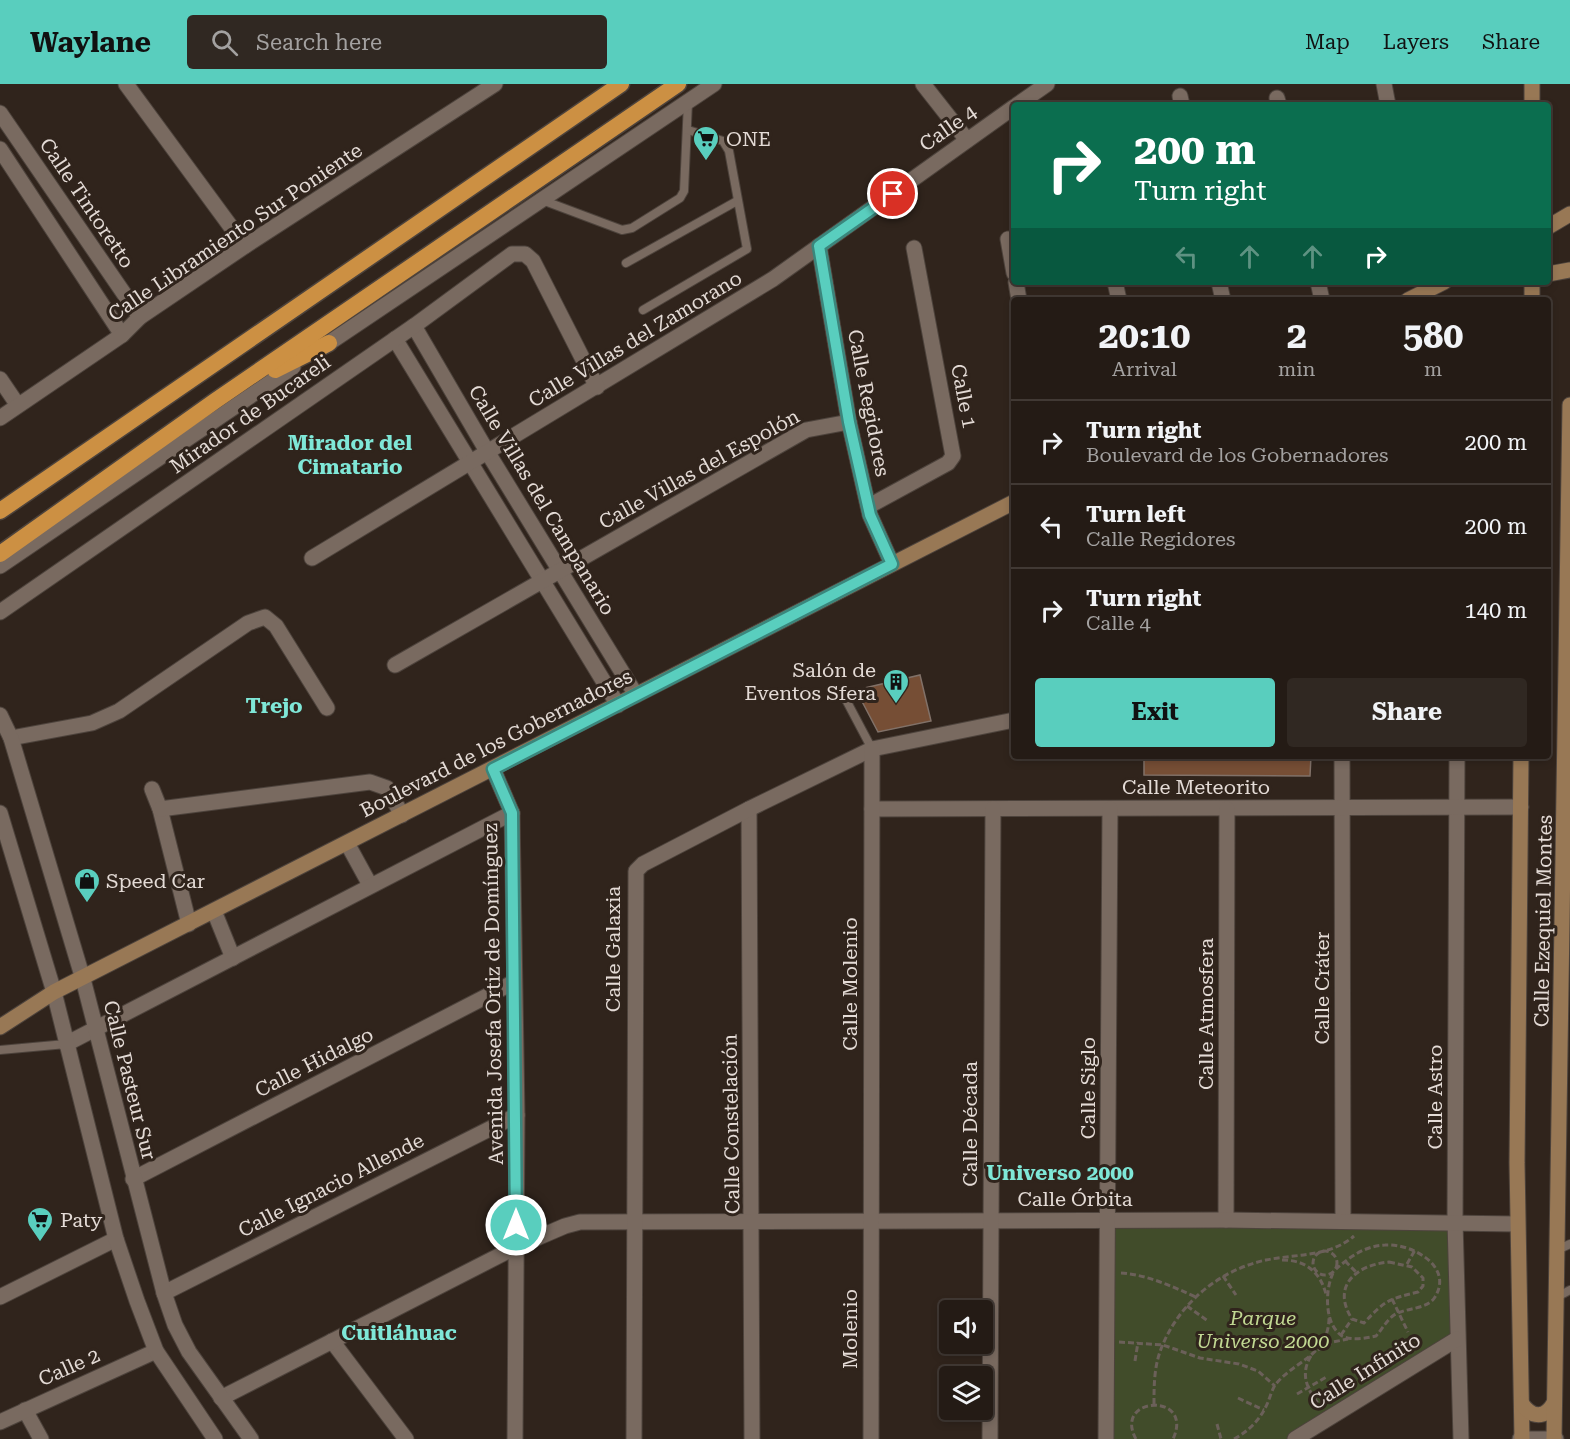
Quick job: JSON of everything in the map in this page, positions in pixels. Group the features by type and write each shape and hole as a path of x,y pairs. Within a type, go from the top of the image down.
{"highway":[{"path":"0,511 621,84"},
{"path":"0,554 215,401 678,84"},
{"path":"215,401 328,343"}],"main road":[{"path":"1532,84 1532,102"},
{"path":"1551,225 1570,214"},
{"path":"1551,273 1570,270"},
{"path":"1411,297 1423,287"},
{"name":"Calle Ezequiel Montes","path":"1555,1439 1554,1403 1563,1293 1564,1247 1570,405"},
{"name":"Boulevard de los Gobernadores","path":"0,1028 54,992 1011,504"},
{"name":"Calle Ezequiel Montes","path":"1521,759 1517,1224 1521,1439"},
{"path":"1521,1404 1528,1413 1537,1416 1546,1413 1554,1403"}],"street":[{"path":"126,84 245,246"},
{"name":"Calle Libramiento Sur Poniente","path":"0,418 17,404 122,335 140,317 245,246 495,84"},
{"path":"0,566 714,84"},
{"path":"923,84 967,141"},
{"name":"Calle 4","path":"1022,102 1047,84"},
{"path":"1384,84 1387,102"},
{"name":"Calle 4","path":"819,246 1011,110"},
{"name":"Calle Tintoretto","path":"0,113 140,317"},
{"path":"0,149 122,335"},
{"path":"16,173 32,160"},
{"path":"1008,239 1011,256"},
{"name":"Calle Villas del Zamorano","path":"312,558 774,279 819,246"},
{"name":"Calle Regidores","path":"819,246 849,422 868,506 892,564"},
{"name":"Calle 1","path":"868,506 948,463 953,456 914,248"},
{"name":"Mirador de Bucareli","path":"0,612 414,326 512,254 525,254 533,261 597,387"},
{"name":"Calle Villas del Campanario","path":"414,326 488,453 636,695"},
{"name":"Calle Villas del Campanario","path":"395,339 618,705"},
{"path":"0,379 17,404"},
{"name":"Calle Villas del Espolón","path":"395,665 806,430 849,422"},
{"path":"0,501 22,496"},
{"path":"11,738 92,723 119,711 248,623 264,617 276,626 327,708"},
{"name":"Calle Pasteur Sur","path":"0,715 11,738 83,979 133,1179 175,1325 189,1352 251,1439"},
{"name":"Calle Galaxia","path":"634,1439 634,877 643,864 749,808 872,749 1011,721"},
{"name":"Calle Molenio","path":"871,1219 872,749"},
{"name":"Calle Cráter","path":"1342,759 1343,1220"},
{"name":"Calle Astro","path":"1456,759 1455,1221 1461,1439"},
{"name":"Avenida Josefa Ortiz de Domínguez","path":"493,769 512,813 517,1115 515,1439"},
{"path":"160,809 370,782 387,788 402,815"},
{"path":"152,789 160,809 189,924"},
{"name":"Calle Meteorito","path":"872,809 1521,807"},
{"name":"Calle Constelación","path":"749,808 753,1222 752,1439"},
{"name":"Calle Década","path":"990,1439 993,809"},
{"name":"Calle Siglo","path":"1106,1439 1110,809"},
{"name":"Calle Atmosfera","path":"1226,1220 1227,809"},
{"path":"0,813 54,992 116,1239 156,1351 215,1439"},
{"path":"66,1044 512,813"},
{"path":"348,843 370,885"},
{"path":"214,911 233,958"},
{"name":"Calle Hidalgo","path":"133,1179 514,982"},
{"name":"Calle Ignacio Allende","path":"164,1293 517,1115"},
{"name":"Calle Órbita","path":"221,1398 516,1247 580,1222 871,1219 1364,1220 1517,1224"},
{"name":"Molenio","path":"871,1219 871,1439"},
{"path":"0,1297 116,1239"},
{"name":"Calle Infinito","path":"1295,1439 1457,1339"},
{"path":"332,1341 406,1439"},
{"name":"Calle 2","path":"0,1422 156,1351"},
{"path":"25,1410 41,1439"},
{"path":"1521,1439 1555,1439"}],"lane":[{"path":"542,200 613,228 632,228 680,198 684,191 688,102"},
{"path":"643,310 747,249 729,151 723,141 688,130"},
{"path":"626,262 737,201"},
{"path":"845,698 872,749"},
{"path":"0,1050 66,1044"}],"path":[{"path":"1154,1404 1155,1374 1163,1345 1172,1326 1196,1298 1231,1270 1266,1260 1344,1245 1357,1233 1364,1220"},
{"path":"1327,1296 1336,1269 1365,1248 1385,1245 1415,1250 1437,1269 1439,1282 1437,1293 1431,1303 1401,1312 1389,1319 1376,1336 1333,1342 1313,1353 1305,1365 1308,1387 1330,1419"},
{"path":"1323,1250 1335,1255 1336,1269"},
{"path":"1323,1250 1314,1256 1315,1270 1323,1282 1333,1326 1341,1335 1350,1338"},
{"path":"1406,1264 1415,1250"},
{"path":"1266,1260 1296,1262 1323,1275 1333,1273"},
{"path":"1345,1261 1356,1272"},
{"path":"1377,1263 1406,1264 1418,1270 1424,1278 1423,1286 1418,1292 1392,1299 1376,1309 1364,1323 1352,1319 1345,1306 1344,1294 1356,1272 1377,1263"},
{"path":"1107,1272 1136,1274 1196,1298"},
{"path":"1223,1276 1236,1294"},
{"path":"1392,1299 1401,1312 1408,1332"},
{"path":"1187,1306 1208,1321"},
{"path":"1234,1439 1246,1433 1264,1410 1275,1386 1323,1344 1329,1329 1329,1311"},
{"path":"1341,1335 1352,1319"},
{"path":"1106,1344 1138,1342 1163,1345 1192,1356 1239,1364 1258,1371 1275,1386"},
{"path":"1136,1361 1138,1342"},
{"path":"1297,1394 1328,1376"},
{"path":"1238,1398 1264,1410"},
{"path":"1136,1439 1131,1428 1133,1418 1139,1410 1154,1404 1164,1406 1175,1417 1176,1432 1173,1439"},
{"path":"1216,1424 1221,1439"}],"green space":[{"name":"Parque Universo 2000","path":"1108,1220 1455,1221 1457,1339 1295,1439 1106,1439"}],"building":[{"name":"Salón de Eventos Sfera","path":"920,675 931,721 878,732 856,690"},
{"path":"1144,759 1311,759 1310,776 1144,775"}],"place":[{"name":"ONE","path":"706,162"},
{"name":"Salón de Eventos Sfera","path":"896,705"},
{"name":"Speed Car","path":"87,904"},
{"name":"Paty","path":"40,1243"}],"district":[{"name":"Mirador del Cimatario","path":"350,455"},
{"name":"Trejo","path":"274,706"},
{"name":"Universo 2000","path":"1060,1173"},
{"name":"Cuitláhuac","path":"399,1333"}],"route":[{"path":"516,1225 517,1115 512,813 493,769 892,564 870,515 849,422 819,246 893,194"}]}
